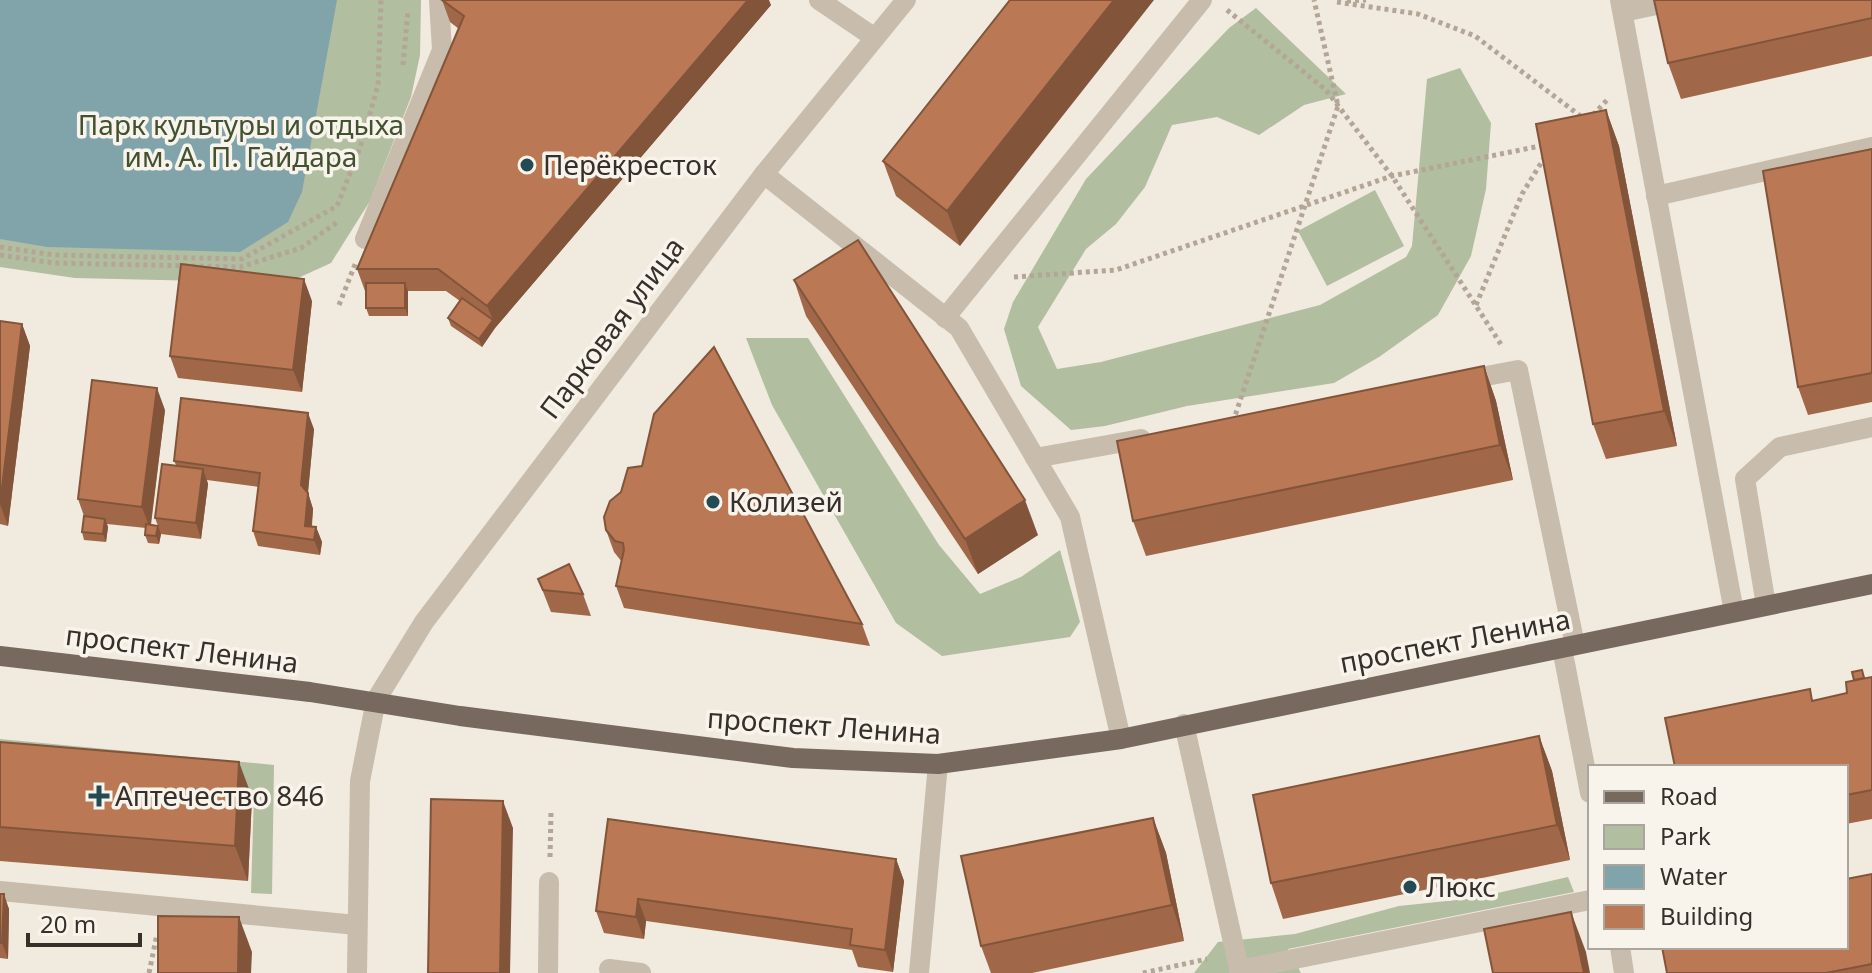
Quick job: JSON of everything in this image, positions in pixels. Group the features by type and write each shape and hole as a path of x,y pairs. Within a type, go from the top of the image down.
{"main road":[{"name":"проспект Ленина","path":"0,656 376,700 460,716 793,758 938,764 1121,739 1872,584"}],"street":[{"path":"365,239 442,50 439,0"},
{"path":"819,0 875,38"},
{"name":"Парковая улица","path":"376,700 424,622 764,174 906,0"},
{"path":"945,318 1202,0"},
{"path":"1680,0 1622,6 1734,612"},
{"path":"1656,196 1872,147"},
{"path":"764,174 959,328 1070,517 1121,739"},
{"path":"1443,384 1518,370 1569,646 1588,779"},
{"path":"1766,605 1745,479 1780,447 1872,427"},
{"path":"1035,458 1157,436"},
{"path":"357,973 360,781 376,700"},
{"path":"1184,724 1238,965 1588,900"},
{"path":"919,973 938,764"},
{"path":"548,973 549,882"},
{"path":"0,891 357,925"},
{"path":"1620,949 1624,973"},
{"path":"609,969 641,973"}],"path":[{"path":"0,247 54,255 242,259 337,206 360,148 378,85 381,0"},
{"path":"403,72 409,0"},
{"path":"1215,0 1326,90 1392,176 1518,370"},
{"path":"1233,422 1338,106 1314,0"},
{"path":"1336,1 1366,0"},
{"path":"1336,1 1418,14 1475,36 1587,121"},
{"path":"1579,128 1634,72"},
{"path":"977,279 1116,270 1392,176 1546,144"},
{"path":"1476,305 1522,194 1544,157 1553,149"},
{"path":"0,255 54,263 240,267 301,248 337,223 345,212"},
{"path":"339,305 365,239"},
{"path":"549,882 551,813"},
{"path":"149,973 162,905"},
{"path":"1143,973 1238,965"}],"green space":[{"name":"Парк культуры и отдыха им. А. П. Гайдара","path":"0,0 421,0 420,55 411,97 370,201 331,263 287,283 75,278 0,267"},
{"path":"1256,8 1346,94 1304,105 1259,135 1217,117 1172,125 1145,187 1116,224 1086,249 1038,327 1057,369 1101,362 1320,305 1406,257 1412,246 1427,79 1460,68 1491,123 1486,189 1471,256 1438,315 1379,357 1334,383 1187,406 1105,426 1071,430 1021,386 1004,329 1013,302 1086,179 1229,28"},
{"path":"1375,190 1404,246 1327,286 1298,231"},
{"path":"746,338 808,338 939,545 980,594 1021,577 1060,550 1080,622 1070,637 942,656 896,623 772,405"},
{"path":"0,739 274,765 272,894 251,893 254,794 0,772"},
{"path":"1568,877 1574,892 1288,949 1301,973 1194,973 1218,942 1295,934 1399,906 1476,898"}],"water":[{"name":"Парк культуры и отдыха им. А. П. Гайдара","path":"0,0 337,0 302,192 288,222 240,252 47,247 0,239"}],"building":[{"name":"Перёкресток","path":"442,0 748,0 487,306 438,269 357,269 464,16"},
{"path":"1010,0 1114,0 947,211 883,161"},
{"path":"1654,0 1872,0 1872,18 1668,63"},
{"path":"1606,110 1664,411 1593,424 1536,124"},
{"path":"1872,149 1872,373 1798,387 1763,171"},
{"path":"858,240 1025,500 965,539 794,280"},
{"path":"181,264 304,279 293,370 170,356"},
{"path":"366,283 405,283 405,308 366,308"},
{"path":"462,298 493,320 479,339 448,318"},
{"path":"0,321 22,324 0,504"},
{"name":"Колизей","path":"714,347 862,624 616,586 624,550 623,543 615,541 606,530 604,517 610,501 621,492 628,468 642,466 654,414"},
{"path":"1484,366 1500,445 1133,521 1117,441"},
{"path":"92,380 157,388 142,507 78,499"},
{"path":"181,398 308,413 301,485 308,493 305,526 316,527 314,540 253,531 260,473 174,461"},
{"path":"162,464 203,469 196,523 155,518"},
{"path":"84,516 105,519 103,534 82,532"},
{"path":"146,524 158,526 156,536 145,535"},
{"path":"569,564 583,594 543,590 538,579"},
{"path":"1862,670 1864,678 1854,680 1852,672"},
{"path":"1872,677 1872,790 1848,795 1848,765 1675,765 1665,718 1810,689 1812,701 1847,693 1846,682"},
{"path":"1539,736 1557,825 1271,883 1253,795"},
{"path":"0,742 239,762 235,846 0,827"},
{"path":"431,799 503,801 500,973 428,973"},
{"path":"1153,818 1172,905 981,946 961,856"},
{"path":"608,819 896,859 885,950 850,945 852,929 638,899 636,917 596,911"},
{"path":"1872,874 1872,964 1826,973 1667,973 1662,949 1848,949 1848,879"},
{"path":"0,894 4,894 2,943 0,943"},
{"path":"1571,912 1584,973 1493,973 1484,929"},
{"path":"158,916 239,917 238,973 158,973"}],"place":[{"name":"Перёкресток","path":"527,165"},
{"name":"Колизей","path":"713,502"},
{"name":"Аптечество 846","path":"99,796"},
{"name":"Люкс","path":"1410,887"}]}
